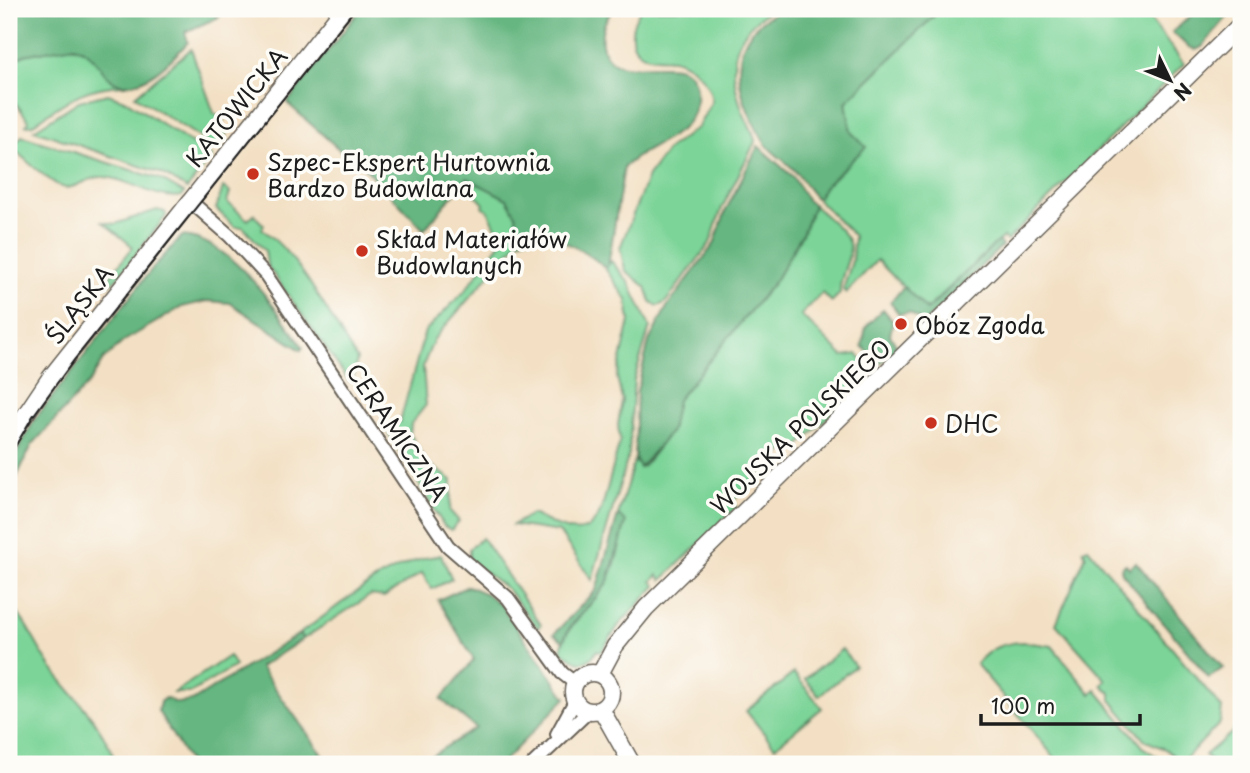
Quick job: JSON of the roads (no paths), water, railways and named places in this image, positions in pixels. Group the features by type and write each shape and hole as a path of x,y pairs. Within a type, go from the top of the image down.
{"street":[{"name":"KATOWICKA","path":"190,201 343,9"},
{"name":"WOJSKA POLSKIEGO","path":"600,674 615,646 646,608 1241,24"},
{"name":"ŚLĄSKA","path":"9,439 50,378 190,201"},
{"name":"CERAMICZNA","path":"190,201 230,236 266,275 448,546 508,598 562,673 575,683"},
{"path":"533,764 552,744 609,701 612,691 608,681 600,674 589,673 575,683 575,701 552,744"},
{"path":"575,701 595,710 632,764"}],"tram line":[{"path":"9,457 33,416 74,360 355,9"}],"place":[{"name":"Szpec-Ekspert Hurtownia Bardzo Budowlana","path":"253,174"},
{"name":"Skład Materiałów Budowlanych","path":"362,251"},
{"name":"Obóz Zgoda","path":"901,324"},
{"name":"DHC","path":"931,423"}]}
